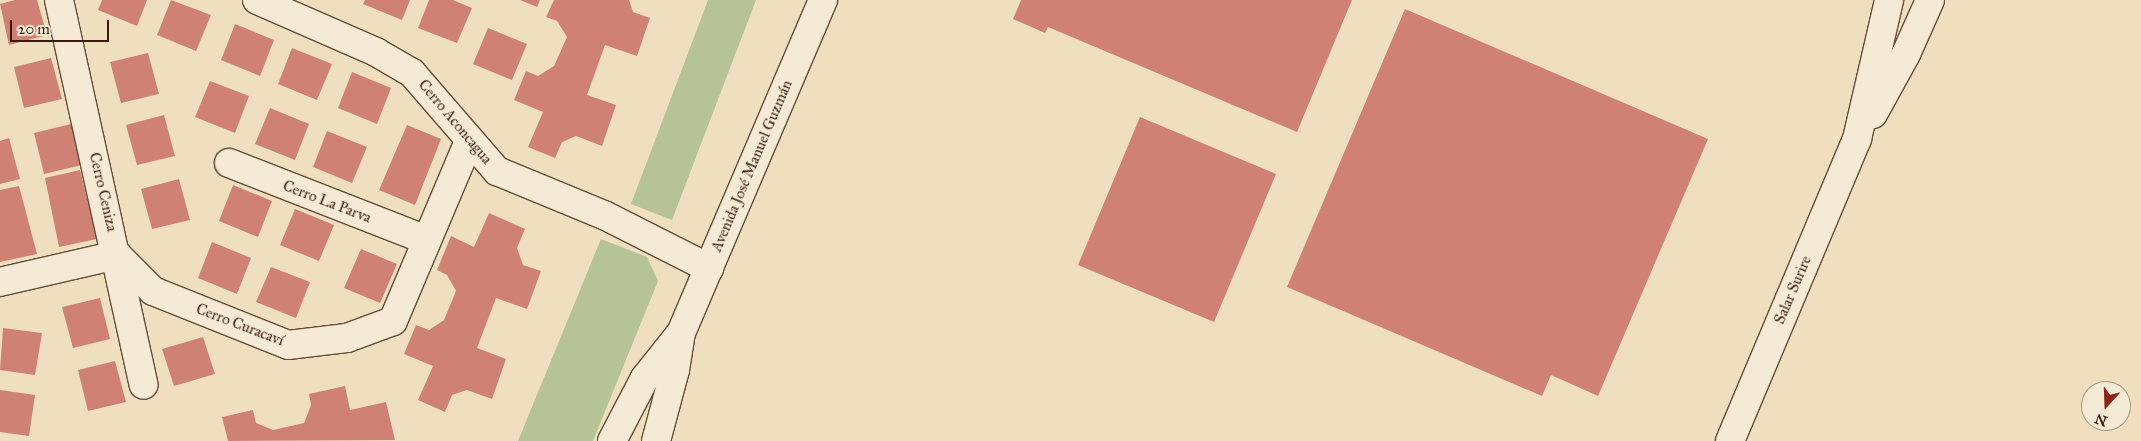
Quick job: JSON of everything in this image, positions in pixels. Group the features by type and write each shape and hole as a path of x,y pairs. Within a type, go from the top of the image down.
{"street":[{"name":"Cerro Ceniza","path":"59,0 117,255 144,385"},
{"name":"Cerro Aconcagua","path":"257,0 376,52 412,73 485,160 513,180 604,216 709,268"},
{"name":"Avenida José Manuel Guzmán","path":"656,441 675,370 681,333 823,0"},
{"name":"Salar Surire","path":"1857,138 1889,0"},
{"name":"Salar Surire","path":"1730,441 1857,138 1893,81 1930,0"},
{"name":"Cerro Curacaví","path":"117,255 152,291 288,345 347,338 393,320 469,141"},
{"name":"Cerro La Parva","path":"229,163 426,240"},
{"path":"0,282 117,255"},
{"name":"Avenida José Manuel Guzmán","path":"612,441 645,378 681,333"}],"green space":[{"path":"708,0 756,0 672,220 631,204"},
{"path":"601,239 647,257 658,281 593,441 518,441"}],"building":[{"path":"15,0 37,0 47,35 9,45 0,4"},
{"path":"102,0 147,0 137,26 98,10"},
{"path":"171,0 211,15 196,51 157,35"},
{"path":"365,0 410,0 402,20 363,4"},
{"path":"429,0 453,0 472,8 457,43 418,28"},
{"path":"520,0 540,0 537,7"},
{"path":"554,0 629,0 633,12 650,18 637,56 605,45 587,95 616,105 602,146 576,136 562,142 555,158 528,147 543,112 514,100 526,71 538,76 554,66 567,37 557,21 546,17"},
{"path":"1021,0 1352,0 1297,132 1048,27 1045,33 1013,19"},
{"path":"1405,9 1708,139 1598,396 1551,375 1542,396 1287,287"},
{"path":"235,24 274,40 260,76 221,60"},
{"path":"488,28 527,44 512,80 473,64"},
{"path":"292,48 332,64 317,100 278,84"},
{"path":"148,53 159,94 121,103 110,62"},
{"path":"51,58 62,99 24,108 14,67"},
{"path":"352,72 391,88 377,124 338,108"},
{"path":"210,81 249,96 235,133 195,117"},
{"path":"270,108 309,124 295,160 255,144"},
{"path":"164,115 175,156 137,165 126,125"},
{"path":"1140,117 1276,174 1214,322 1078,265"},
{"path":"71,124 82,165 44,174 34,133"},
{"path":"407,125 441,139 415,205 379,190"},
{"path":"327,131 367,147 352,183 313,167"},
{"path":"9,138 20,179 0,184 0,141"},
{"path":"80,170 97,239 59,247 45,178"},
{"path":"179,179 190,220 152,229 141,189"},
{"path":"233,185 272,201 258,237 219,221"},
{"path":"19,186 37,254 0,262 0,190"},
{"path":"295,209 334,225 319,261 280,245"},
{"path":"489,213 525,229 517,248 523,265 541,271 527,309 496,298 477,348 506,359 492,399 467,390 452,395 445,412 418,400 433,366 404,354 416,325 429,330 444,320 456,291 447,275 437,270 451,236 474,247"},
{"path":"212,242 251,258 237,294 198,278"},
{"path":"361,249 397,264 380,303 344,288"},
{"path":"271,267 310,282 296,318 256,302"},
{"path":"100,298 110,339 73,348 62,307"},
{"path":"3,328 42,333 35,375 0,370"},
{"path":"203,337 215,374 174,386 162,349"},
{"path":"115,361 126,402 88,411 78,370"},
{"path":"345,386 350,410 386,402 395,440 228,441 222,417 253,410 256,423 273,430 304,423 311,405 309,394"},
{"path":"0,390 35,395 29,436 0,432"}]}
